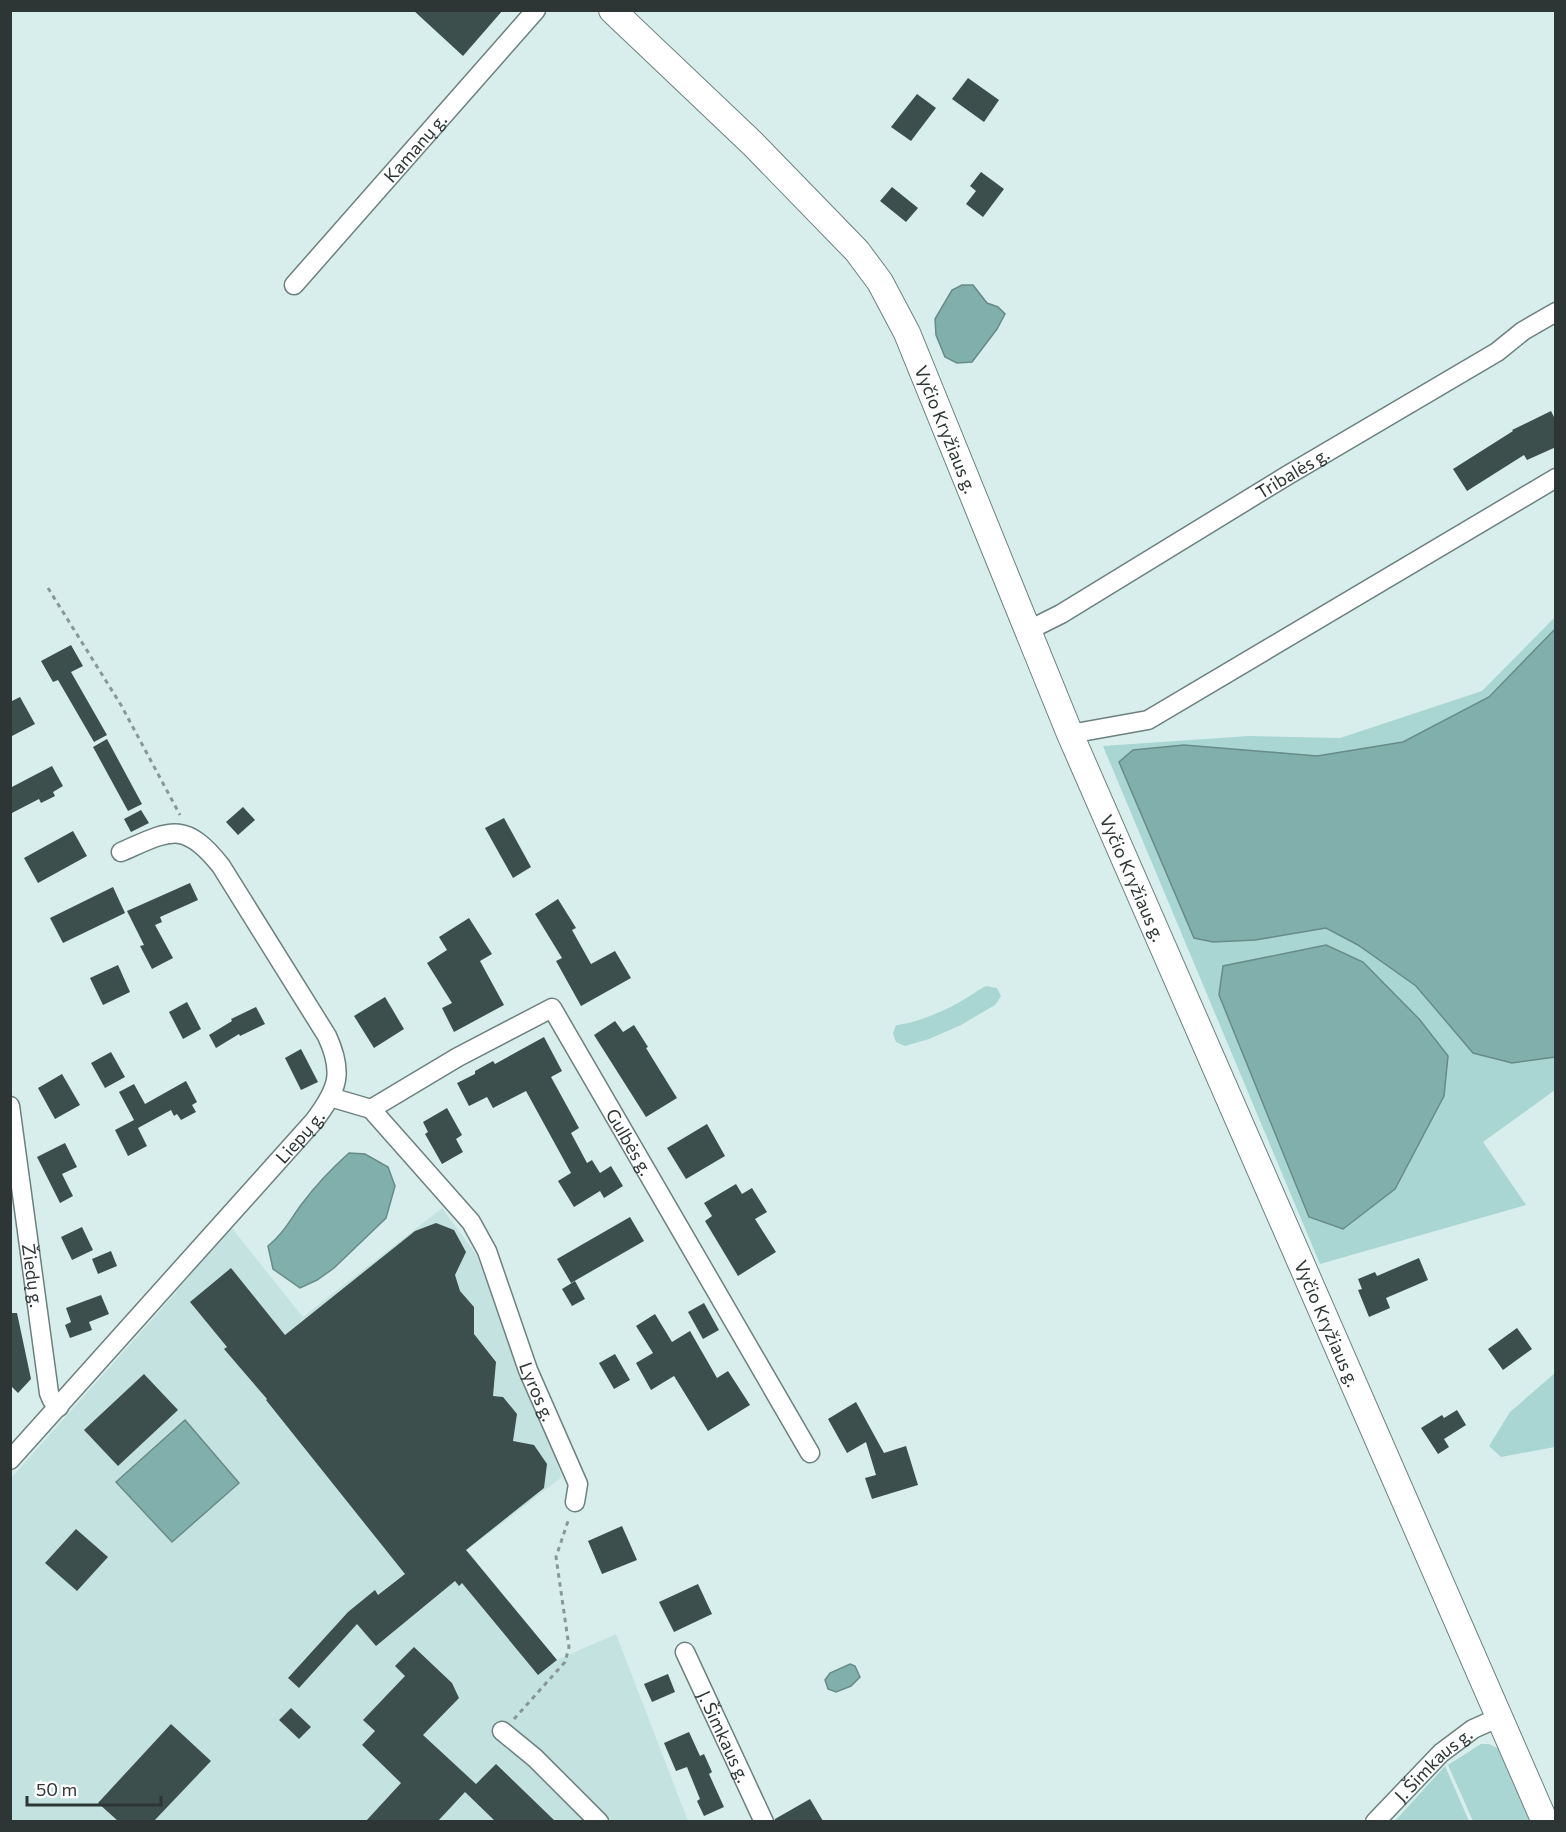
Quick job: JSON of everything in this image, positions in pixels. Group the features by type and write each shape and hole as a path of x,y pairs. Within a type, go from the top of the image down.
{"street":[{"name":"Kamanų g.","path":"294,285 536,10"},
{"name":"Vyčio Kryžiaus g.","path":"612,10 753,144 857,251 880,282 907,333 1070,734 1545,1821"},
{"name":"Tribalės g.","path":"1027,631 1061,614 1497,352 1523,331 1556,312"},
{"path":"1070,734 1148,720 1556,478"},
{"path":"121,852 171,832 192,838"},
{"name":"Liepų g.","path":"10,1460 314,1121 335,1085 338,1070 335,1054 327,1036 221,866 206,847 192,838"},
{"name":"Gulbės g.","path":"371,1109 458,1057 552,1008 810,1453"},
{"path":"330,1097 371,1109"},
{"name":"Žiedų g.","path":"10,1106 16,1187 49,1393 59,1407"},
{"name":"Lyros g.","path":"371,1109 471,1222 487,1251 528,1370 578,1484 574,1502"},
{"name":"J. Šimkaus g.","path":"685,1652 764,1821"},
{"name":"J. Šimkaus g.","path":"1375,1821 1442,1753 1473,1730 1500,1717"},
{"path":"502,1731 534,1758 599,1821"}],"path":[{"path":"48,588 121,705 192,838"},
{"path":"502,1731 565,1662 569,1647 556,1557 574,1502"}],"shaded area":[{"path":"962,285 973,285 987,303 998,307 1005,314 997,329 972,362 957,363 945,357 936,335 935,319 952,290"},
{"path":"1555,617 1555,629 1489,697 1403,742 1317,756 1184,745 1133,750 1255,940 1326,928 1358,945 1416,986 1473,1053 1512,1063 1555,1057 1555,1090 1483,1142 1526,1205 1320,1264 1103,746 1249,736 1340,738 1482,691","holes":["1420,1020 1411,1157 1395,1189"]},
{"path":"1555,629 1555,1057 1512,1063 1473,1053 1416,986 1358,945 1326,928 1255,940 1213,942 1194,938 1119,762 1133,750 1184,745 1317,756 1403,742 1489,697"},
{"path":"1326,945 1363,962 1420,1020 1448,1056 1444,1096 1395,1189 1343,1229 1309,1217 1219,995 1223,966"},
{"path":"986,986 997,988 1001,996 995,1005 961,1025 929,1039 905,1046 896,1042 893,1033 896,1025 936,1014"},
{"path":"349,1153 365,1154 388,1167 395,1186 386,1218 334,1268 300,1288 273,1269 268,1246 282,1232 318,1184"},
{"path":"442,1208 476,1254 562,1477 467,1550 557,1660 616,1634 688,1821 11,1822 11,1478 231,1227 303,1317"},
{"path":"1555,1373 1555,1447 1501,1457 1489,1446 1510,1412"},
{"path":"185,1420 239,1483 172,1542 116,1482"},
{"path":"850,1664 855,1666 860,1677 851,1686 836,1692 828,1689 825,1680 830,1673"},
{"path":"1481,1744 1489,1744 1501,1750 1530,1821 1473,1821 1448,1765"},
{"path":"1445,1766 1469,1821 1395,1821"}],"building":[{"path":"413,10 503,10 463,56"},
{"path":"968,78 999,100 984,122 952,99"},
{"path":"917,94 936,108 911,141 891,127"},
{"path":"981,172 1004,189 983,217 966,204 976,191 970,186"},
{"path":"892,187 918,208 906,222 880,201"},
{"path":"1551,411 1556,421 1556,447 1527,460 1524,455 1467,491 1453,469 1512,430"},
{"path":"71,645 83,666 71,672 107,735 94,742 58,680 53,682 41,661"},
{"path":"20,697 35,724 10,737 10,702"},
{"path":"107,739 142,804 128,811 93,747"},
{"path":"52,766 63,786 53,792 55,796 41,803 39,799 10,814 10,788"},
{"path":"243,807 255,820 238,835 226,822"},
{"path":"141,810 149,823 131,832 124,819"},
{"path":"504,818 531,867 513,878 485,828"},
{"path":"73,831 87,856 38,883 24,858"},
{"path":"190,883 198,900 160,917 162,922 155,925 173,958 152,969 140,946 144,945 127,911"},
{"path":"113,887 125,913 63,943 50,918"},
{"path":"558,899 576,928 572,930 591,964 615,951 631,978 581,1006 556,961 562,958 535,914"},
{"path":"469,918 492,954 480,961 504,1005 454,1032 442,1008 452,1003 427,963 447,950 439,937"},
{"path":"118,965 130,992 103,1005 90,978"},
{"path":"385,997 404,1029 374,1048 354,1016"},
{"path":"187,1002 201,1029 183,1039 169,1012"},
{"path":"256,1007 265,1024 240,1036 239,1034 216,1048 209,1035 232,1021 231,1019"},
{"path":"615,1021 623,1032 634,1025 677,1098 646,1117 594,1035"},
{"path":"544,1037 562,1071 551,1077 579,1128 571,1133 587,1163 592,1160 600,1173 611,1166 623,1186 604,1198 600,1191 574,1207 558,1181 571,1173 526,1091 493,1108 487,1097 469,1106 457,1083 493,1061 495,1064"},
{"path":"301,1049 318,1082 301,1090 285,1058"},
{"path":"111,1052 125,1077 105,1088 91,1063"},
{"path":"62,1074 80,1105 55,1119 38,1088"},
{"path":"186,1081 197,1102 192,1105 196,1112 181,1120 177,1114 174,1116 171,1110 138,1128 147,1146 128,1156 115,1130 134,1120 119,1092 134,1084 145,1104"},
{"path":"447,1108 462,1135 456,1139 463,1152 442,1164 425,1134 428,1132 423,1122"},
{"path":"707,1124 725,1156 686,1179 667,1148"},
{"path":"65,1143 77,1167 62,1174 73,1196 60,1203 37,1157"},
{"path":"736,1184 742,1194 752,1188 767,1212 755,1219 776,1252 738,1276 705,1221 712,1216 704,1203"},
{"path":"630,1217 644,1241 571,1283 557,1259"},
{"path":"436,1223 454,1230 466,1252 455,1275 460,1291 474,1307 474,1334 496,1362 493,1396 503,1397 517,1414 513,1441 534,1445 547,1464 544,1488 466,1550 557,1660 538,1675 462,1583 459,1586 455,1581 376,1646 357,1624 299,1688 288,1678 348,1612 375,1590 378,1595 405,1574 267,1399 224,1349 227,1347 190,1302 231,1268 285,1335 415,1231"},
{"path":"82,1227 93,1250 72,1260 61,1237"},
{"path":"111,1251 117,1266 98,1274 92,1259"},
{"path":"1419,1258 1428,1280 1386,1298 1390,1308 1369,1317 1358,1290 1362,1289 1358,1279 1375,1272 1377,1276"},
{"path":"575,1281 585,1299 572,1306 562,1289"},
{"path":"101,1295 109,1314 89,1322 92,1330 70,1338 65,1325 71,1322 66,1308"},
{"path":"704,1303 719,1330 703,1339 688,1312"},
{"path":"10,1313 17,1313 31,1379 18,1393 10,1385"},
{"path":"655,1314 672,1342 690,1331 717,1378 728,1371 750,1405 708,1431 674,1376 651,1390 636,1363 653,1353 636,1326"},
{"path":"1517,1328 1532,1349 1503,1370 1488,1349"},
{"path":"615,1354 630,1380 614,1389 599,1363"},
{"path":"144,1374 178,1410 118,1466 84,1430"},
{"path":"856,1402 884,1453 906,1446 918,1485 872,1499 865,1478 876,1475 866,1442 847,1453 828,1419"},
{"path":"1457,1410 1466,1425 1444,1439 1449,1447 1438,1454 1421,1428 1442,1415 1444,1418"},
{"path":"622,1526 637,1560 602,1574 588,1541"},
{"path":"76,1529 108,1557 77,1591 45,1563"},
{"path":"698,1584 712,1614 674,1632 659,1602"},
{"path":"414,1647 452,1683 459,1698 423,1735 476,1784 496,1764 555,1821 495,1821 465,1792 438,1821 366,1821 401,1783 362,1745 375,1731 363,1720 405,1676 395,1666"},
{"path":"668,1674 675,1692 652,1702 644,1684"},
{"path":"291,1708 311,1727 299,1739 279,1720"},
{"path":"171,1724 211,1761 154,1821 118,1821 98,1803"},
{"path":"689,1732 700,1756 704,1754 712,1772 709,1774 724,1807 704,1816 687,1767 676,1771 664,1743"},
{"path":"810,1799 823,1821 775,1821 775,1819"}]}
